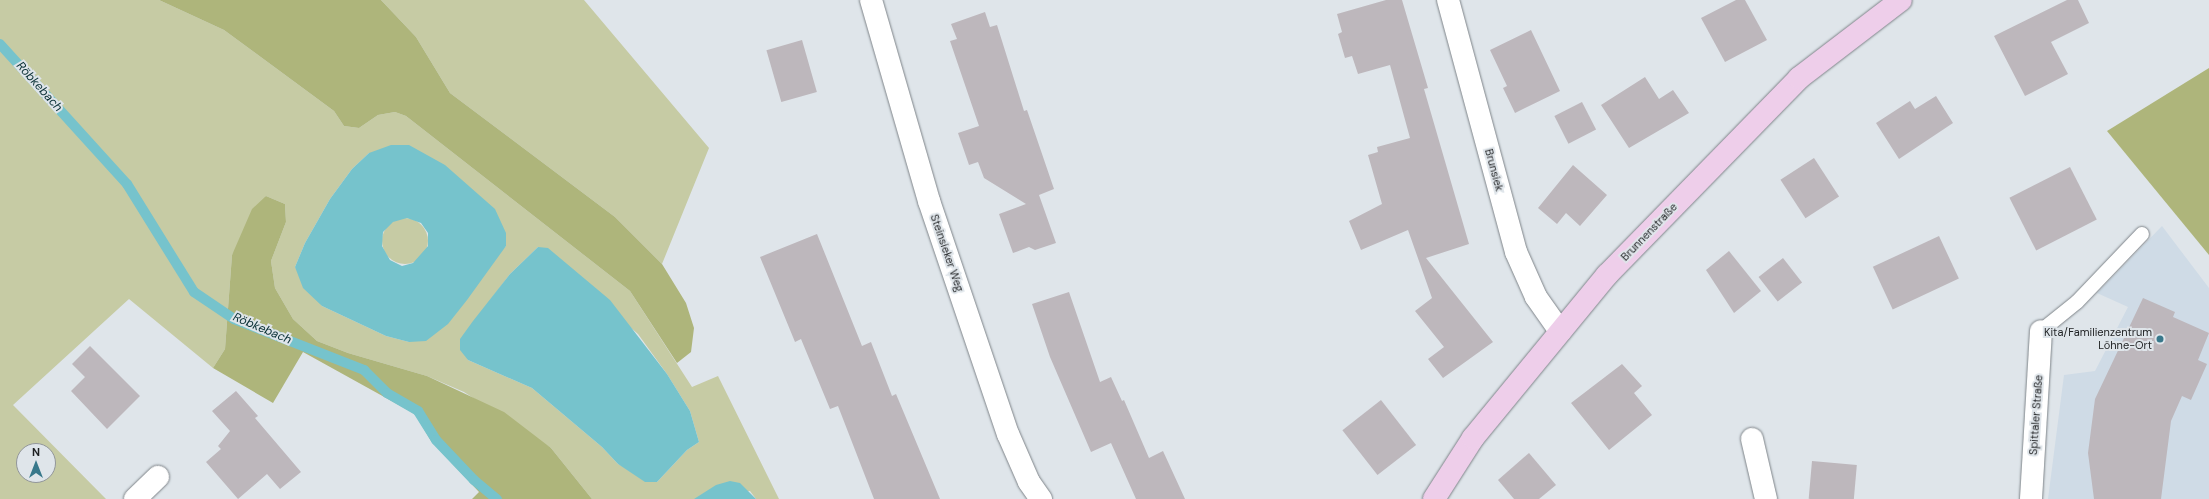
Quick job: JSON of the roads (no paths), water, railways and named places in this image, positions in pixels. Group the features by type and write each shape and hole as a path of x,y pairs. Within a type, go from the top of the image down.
{"street":[{"name":"Steinsieker Weg","path":"871,0 929,201 1006,426 1029,482 1041,499"},
{"name":"Brunsiek","path":"1448,0 1516,252 1536,297 1560,331"},
{"name":"Brunnenstraße","path":"1434,499 1473,438 1607,274 1799,78 1901,0"},
{"name":"Spittaler Straße","path":"2031,499 2041,331"},
{"path":"1752,439 1766,499"},
{"path":"135,499 158,477"}],"lane":[{"path":"2041,331 2077,302 2142,234"}],"water":[{"path":"391,145 409,145 445,165 495,209 506,233 506,246 467,300 448,324 426,341 409,342 386,336 322,306 303,288 295,267 305,243 330,199 352,169 369,153","holes":["407,218 421,223 428,233 428,246 413,263 402,266 390,260 382,246 383,232 393,222"]},
{"path":"538,247 548,248 610,300 667,374 690,411 699,442 687,450 657,482 645,482 618,464 602,447 532,388 468,360 460,350 460,339 473,321 510,274"},
{"path":"730,481 740,483 756,499 694,499 716,485"}],"waterway":[{"name":"Röbkebach","path":"0,44 127,184 194,292 234,319 364,370 387,393 418,411 436,440 474,480 497,499"}],"place":[{"name":"Kita/Familienzentrum Löhne-Ort","path":"2160,339"}]}
